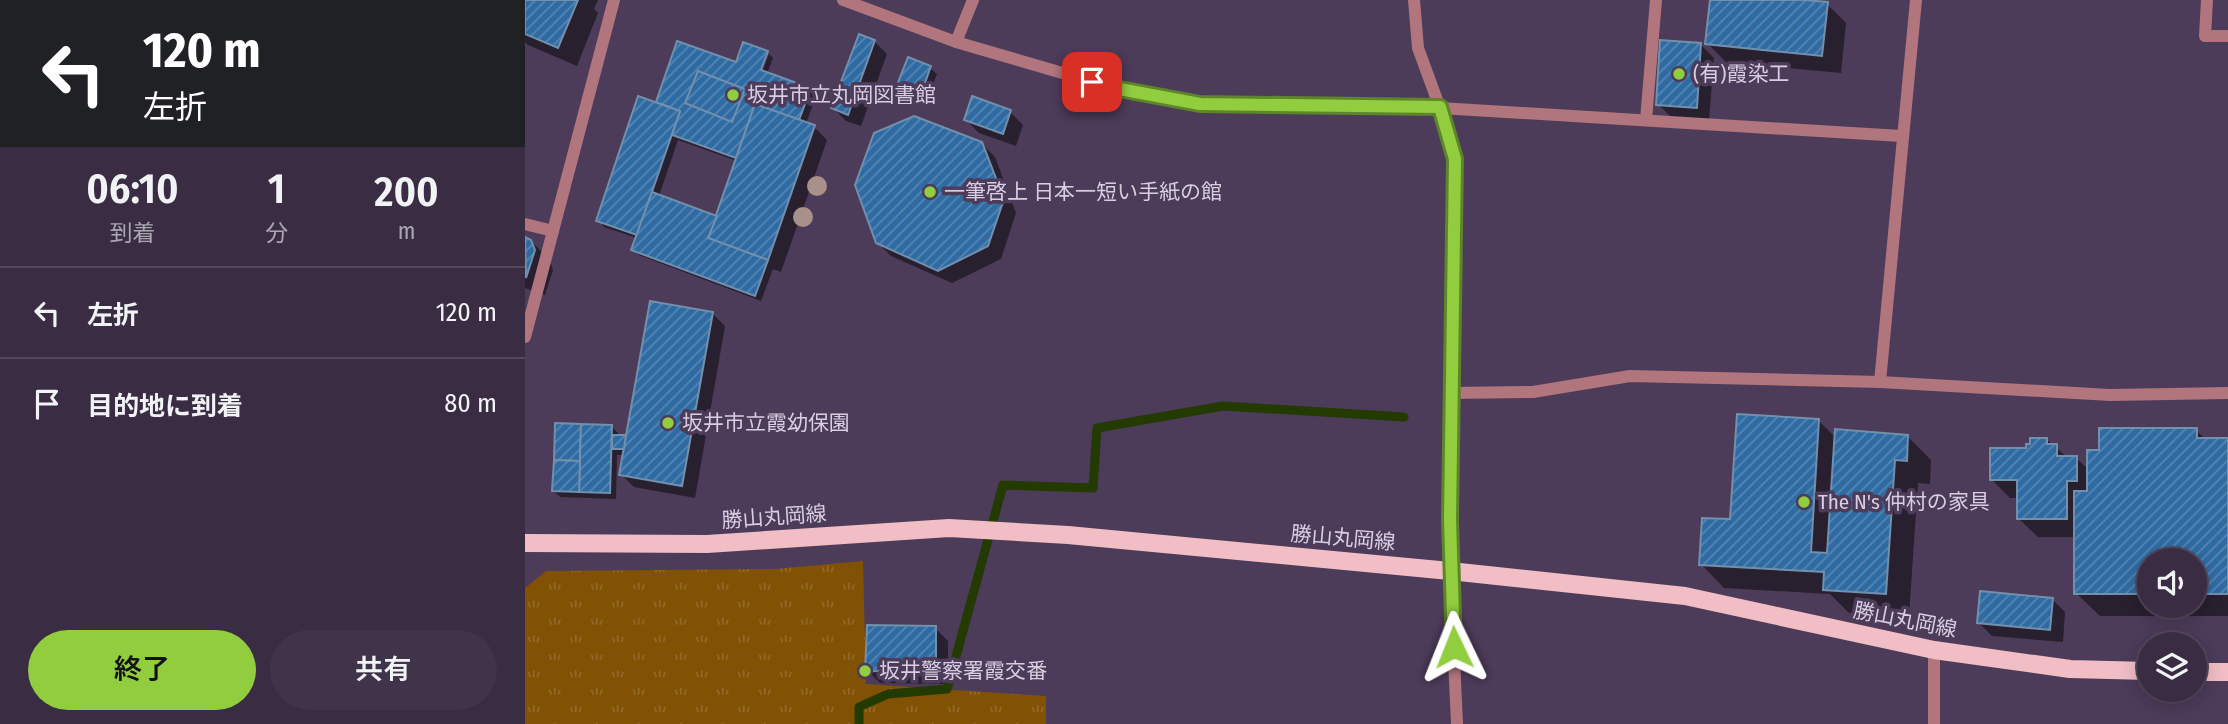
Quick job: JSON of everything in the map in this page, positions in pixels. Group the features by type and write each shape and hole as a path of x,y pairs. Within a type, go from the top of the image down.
{"main road":[{"name":"勝山丸岡線","path":"525,543 707,544 949,528 1068,535 1450,570 1685,596 1934,650 2070,669 2137,671"},
{"path":"2207,672 2228,672"}],"street":[{"path":"525,337 614,0"},
{"path":"843,0 955,42 1114,88 1200,104 1440,107 1901,136"},
{"path":"955,42 973,0"},
{"path":"1414,0 1418,48 1440,107 1455,159 1450,570 1457,724"},
{"path":"1646,120 1656,0"},
{"path":"1880,382 1901,136 1916,0"},
{"path":"2207,0 2205,36 2228,36"},
{"path":"525,224 553,231"},
{"path":"1451,393 1533,392 1630,376 1880,382 2111,395 2228,393"},
{"path":"1934,650 1934,724"}],"green space":[{"path":"863,561 866,684 1046,696 1046,724 525,724 525,588 546,571 775,569"}],"building":[{"path":"525,0 578,0 558,48 525,34"},
{"path":"1710,0 1828,2 1822,56 1705,44"},
{"path":"859,34 875,40 848,115 831,108"},
{"name":"(有)霞染工","path":"1660,40 1701,43 1697,108 1656,105"},
{"name":"坂井市立丸岡図書館","path":"677,41 736,62 743,42 768,51 761,70 811,88 799,120 755,104 736,158 672,135 680,111 656,102"},
{"path":"908,57 931,66 921,94 897,85"},
{"path":"698,71 745,89 732,122 685,103"},
{"path":"638,96 680,111 637,235 596,221"},
{"path":"972,96 1011,110 1003,134 964,120"},
{"path":"755,104 815,125 768,260 708,238"},
{"name":"一筆啓上 日本一短い手紙の館","path":"914,116 982,142 1004,199 988,246 938,271 876,243 855,185 874,133"},
{"path":"652,192 717,216 708,238 768,260 755,296 631,250"},
{"path":"525,237 531,240 535,250 526,278"},
{"name":"坂井市立霞幼保園","path":"650,301 713,312 682,486 619,475"},
{"path":"1737,414 1819,419 1811,552 1827,553 1835,429 1908,435 1907,461 1895,460 1886,594 1823,590 1824,572 1699,565 1702,518 1730,519"},
{"path":"555,423 581,424 580,461 554,460"},
{"path":"581,424 612,425 610,493 579,492"},
{"path":"2099,428 2197,428 2197,438 2228,438 2228,594 2207,594 2207,548 2137,548 2137,594 2074,594 2074,491 2087,491 2087,450 2099,450"},
{"path":"612,435 626,435 624,449 612,449"},
{"path":"2030,438 2047,438 2047,444 2057,444 2057,456 2077,456 2077,481 2067,481 2067,519 2017,519 2017,480 1990,480 1990,448 2026,448 2026,444 2030,444"},
{"path":"554,460 580,461 579,492 552,491"},
{"path":"1980,591 2053,598 2050,630 1977,623"},
{"path":"867,625 936,626 936,672 865,671"}],"waterway":[{"path":"859,724 859,707 888,694 947,689 1003,485 1093,488 1097,428 1223,406 1404,417"}],"place":[{"name":"(有)霞染工","path":"1679,74"},
{"name":"坂井市立丸岡図書館","path":"733,95"},
{"name":"一筆啓上 日本一短い手紙の館","path":"930,192"},
{"name":"坂井市立霞幼保園","path":"668,423"},
{"name":"The N's 仲村の家具","path":"1804,502"},
{"name":"坂井警察署霞交番","path":"865,671"}],"route":[{"path":"1092,82 1200,104 1440,107 1455,159 1450,520 1454,647"}]}
